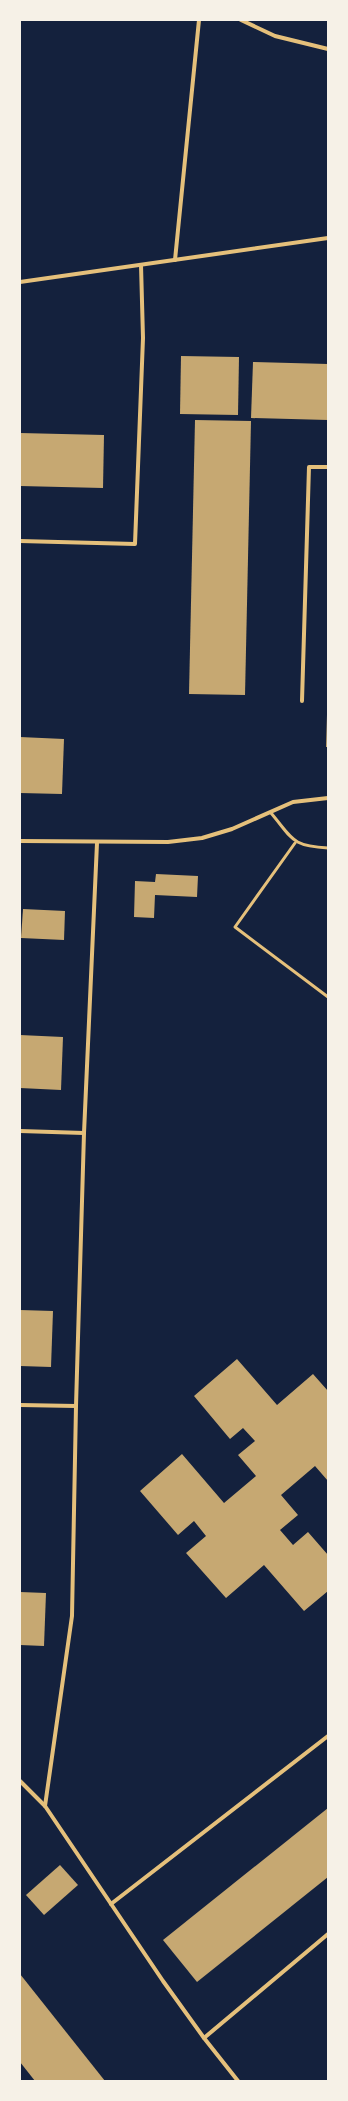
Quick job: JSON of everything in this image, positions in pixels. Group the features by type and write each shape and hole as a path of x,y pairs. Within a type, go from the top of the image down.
{"street":[{"path":"174,260 199,20"},
{"path":"241,20 275,36 328,49"},
{"path":"20,282 328,238"},
{"path":"20,541 135,544 143,338 141,265"},
{"path":"302,701 309,467 328,467"},
{"path":"20,841 97,843 168,842 202,838 232,829 293,802 328,798"},
{"path":"45,1806 72,1616 76,1406 84,1134 97,843"},
{"path":"20,1131 84,1134"},
{"path":"20,1405 76,1406"},
{"path":"112,1904 328,1736"},
{"path":"20,1781 45,1806 204,2038 238,2081"},
{"path":"204,2038 328,1934"}],"lane":[{"path":"271,813 295,843 310,847 328,848"},
{"path":"295,843 235,927 328,997"}],"building":[{"path":"181,356 239,357 238,415 180,414"},
{"path":"253,362 328,364 328,420 251,418"},
{"path":"195,420 251,421 245,695 189,694"},
{"path":"20,433 104,435 103,488 20,486"},
{"path":"327,714 328,747 326,747"},
{"path":"20,737 64,739 62,794 20,793"},
{"path":"156,874 198,876 197,897 155,895 154,918 134,917 135,881 155,882"},
{"path":"23,909 65,911 64,940 21,938"},
{"path":"20,1035 63,1037 61,1090 20,1088"},
{"path":"20,1310 53,1311 51,1367 20,1366"},
{"path":"237,1359 277,1405 313,1374 328,1391 328,1481 315,1466 281,1495 298,1515 280,1530 293,1545 308,1532 328,1555 328,1591 304,1611 264,1565 226,1598 186,1553 206,1536 194,1521 178,1535 140,1491 182,1454 224,1503 256,1476 238,1455 255,1441 243,1428 230,1439 194,1396"},
{"path":"20,1592 46,1593 44,1646 20,1645"},
{"path":"328,1808 328,1877 197,1982 163,1940"},
{"path":"60,1865 78,1885 44,1915 26,1895"},
{"path":"20,1974 105,2081 35,2081 20,2062"}]}
